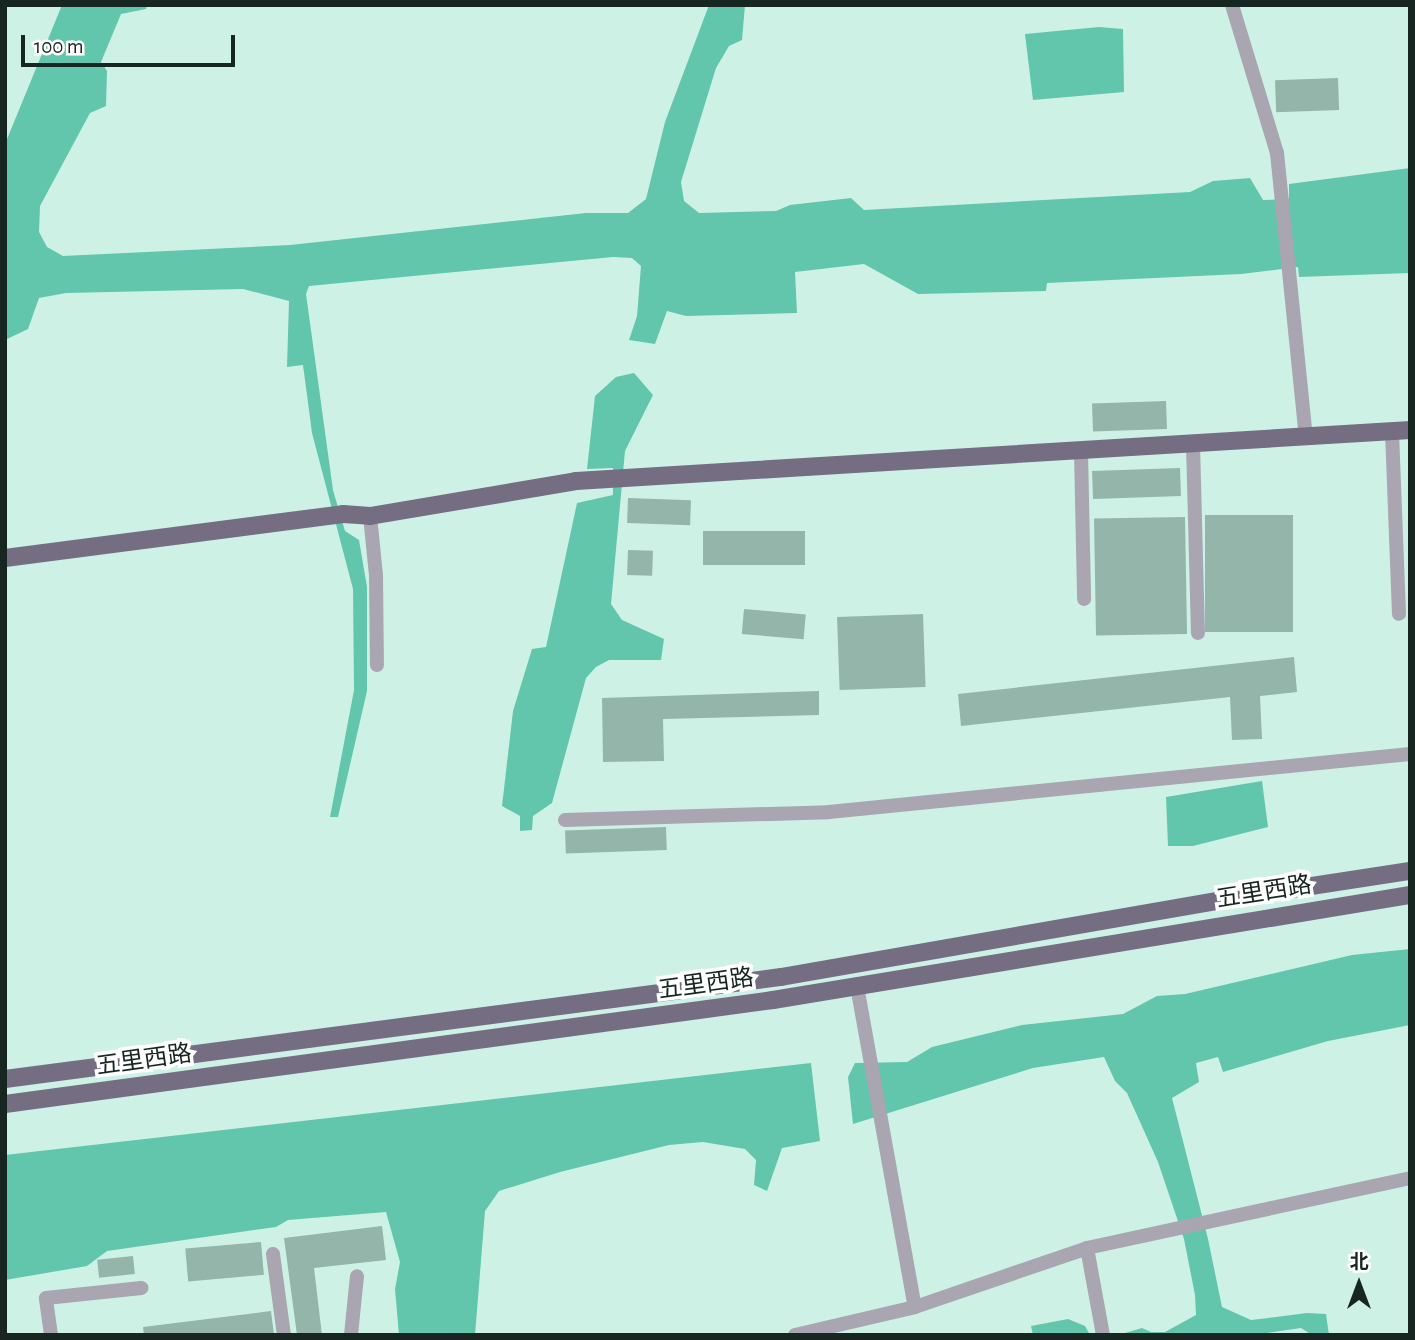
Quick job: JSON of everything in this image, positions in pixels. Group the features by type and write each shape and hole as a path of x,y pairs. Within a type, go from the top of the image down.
{"main road":[{"path":"5,558 344,514 370,516 576,481 1401,431"},
{"name":"五里西路","path":"5,1079 781,977 1233,898 1410,871"},
{"name":"五里西路","path":"5,1104 774,1000 1410,895"}],"street":[{"path":"1232,5 1277,153 1306,438"},
{"path":"1399,614 1401,431"},
{"path":"1193,444 1198,633"},
{"path":"1081,451 1084,599"},
{"path":"370,516 376,575 377,666"},
{"path":"565,820 829,813 1410,754"},
{"path":"857,986 915,1307"},
{"path":"795,1335 915,1307 1087,1248 1410,1178"},
{"path":"1087,1248 1103,1334"},
{"path":"273,1254 284,1335"},
{"path":"351,1335 357,1276"},
{"path":"51,1335 46,1298 141,1288"}],"shaded area":[{"path":"62,5 147,5 146,9 121,14 101,62 107,71 106,106 90,113 40,206 39,232 47,247 63,256 290,245 586,213 628,213 646,199 665,122 709,5 745,5 742,40 729,46 716,68 681,182 684,201 699,213 776,211 790,205 851,198 864,210 1190,192 1213,181 1250,178 1263,200 1289,199 1289,184 1410,168 1410,273 1299,277 1298,267 1241,274 1047,283 1046,291 918,294 864,264 795,272 797,313 686,316 667,311 655,344 629,340 637,316 641,266 632,258 613,257 309,286 306,294 333,490 345,531 359,540 367,587 367,691 338,817 330,817 354,690 353,589 312,433 303,365 287,367 289,301 243,289 66,293 39,298 28,329 5,340 5,144"},
{"path":"1099,27 1123,29 1124,92 1033,100 1025,34"},
{"path":"634,373 653,395 625,451 611,604 622,620 664,639 661,660 609,660 596,667 586,678 552,803 533,816 532,830 520,831 520,816 502,806 513,711 532,649 546,647 577,503 613,495 613,468 587,469 595,396 616,377"},
{"path":"1262,781 1268,827 1193,846 1168,846 1166,797"},
{"path":"1410,949 1410,1025 1328,1041 1223,1072 1218,1057 1196,1063 1199,1082 1172,1098 1208,1239 1222,1307 1251,1320 1307,1313 1326,1314 1329,1335 1312,1335 1301,1328 1253,1335 1118,1335 1142,1328 1151,1332 1165,1332 1196,1315 1195,1295 1184,1239 1158,1162 1127,1093 1115,1081 1104,1057 1033,1068 853,1124 848,1077 855,1063 907,1062 932,1047 1022,1025 1123,1014 1157,996 1185,994 1352,955"},
{"path":"811,1063 820,1141 782,1148 767,1191 754,1185 756,1160 745,1149 703,1142 669,1145 560,1172 499,1191 485,1211 475,1335 399,1335 395,1289 400,1262 386,1212 288,1220 276,1227 107,1251 87,1266 5,1280 5,1155"},
{"path":"1068,1319 1085,1326 1090,1335 1033,1335 1031,1326"}],"building":[{"path":"1338,78 1339,110 1276,112 1275,80"},
{"path":"1166,401 1167,429 1093,432 1092,404"},
{"path":"1180,468 1181,496 1093,499 1092,471"},
{"path":"628,498 691,500 690,525 627,523"},
{"path":"1205,515 1293,515 1293,632 1205,632"},
{"path":"1185,517 1187,634 1096,636 1094,519"},
{"path":"703,531 805,531 805,565 703,565"},
{"path":"628,550 653,551 652,576 627,575"},
{"path":"744,609 806,614 804,639 742,634"},
{"path":"923,614 926,687 840,690 837,617"},
{"path":"1294,657 1297,692 1260,696 1262,739 1232,740 1230,697 961,726 958,694"},
{"path":"819,691 819,715 663,719 664,761 603,762 602,698"},
{"path":"666,827 667,850 566,854 565,831"},
{"path":"382,1226 386,1260 314,1268 322,1335 297,1335 284,1238"},
{"path":"261,1242 264,1275 188,1281 185,1249"},
{"path":"133,1256 135,1274 99,1278 97,1260"},
{"path":"271,1311 274,1335 144,1335 143,1327"}]}
